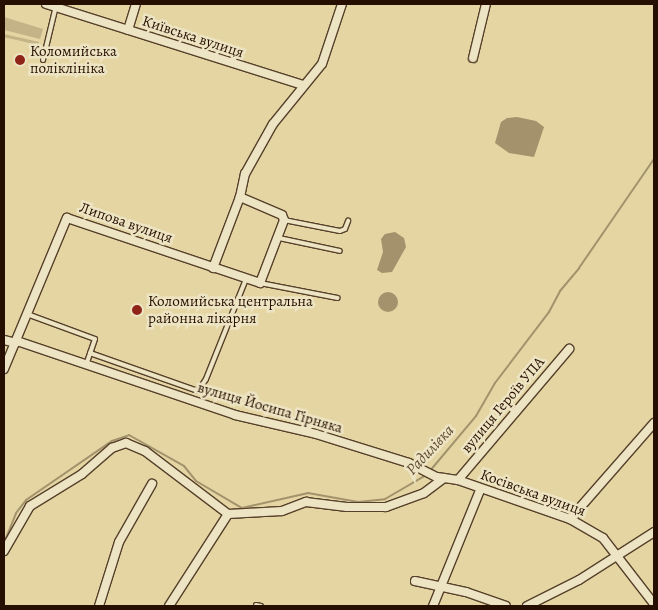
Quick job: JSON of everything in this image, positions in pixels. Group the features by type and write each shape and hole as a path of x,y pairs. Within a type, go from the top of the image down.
{"street":[{"name":"Київська вулиця","path":"46,4 56,5 128,30 303,85"},
{"path":"128,30 136,4"},
{"path":"213,268 240,197 246,174 261,141 303,85 315,76 322,64 342,4"},
{"path":"473,58 486,4"},
{"path":"240,197 282,215 284,220 279,238 260,283"},
{"name":"Липова вулиця","path":"4,369 67,218 260,283"},
{"name":"вулиця Йосипа Гірняка","path":"4,340 16,342 242,417 332,438 444,478 458,480"},
{"name":"вулиця Героїв УПА","path":"458,480 569,349"},
{"path":"570,519 654,423"},
{"path":"4,551 30,506 82,474 112,448 126,442 145,451 228,514 282,511 306,502 347,507 386,507 424,492 444,478"},
{"name":"Косівська вулиця","path":"458,480 480,490 570,519 603,538 654,604"},
{"path":"98,606 119,542 152,484"},
{"path":"433,606 480,490"},
{"path":"168,606 228,514"},
{"path":"527,606 617,556 654,532"},
{"path":"415,581 441,586 506,606"}],"lane":[{"path":"43,60 56,5"},
{"path":"284,220 340,231 345,228 348,221"},
{"path":"279,238 340,251"},
{"path":"193,401 196,391 204,383 246,279"},
{"name":"Липова вулиця","path":"260,283 338,298"},
{"path":"27,314 95,339 86,365"},
{"path":"90,353 196,391"}],"shaded area":[{"path":"4,17 43,29 40,39 4,30"},
{"path":"4,34 39,42 38,45 4,37"},
{"path":"517,117 536,121 544,127 534,157 509,153 495,143 501,122 507,118"},
{"path":"395,232 404,238 406,247 392,272 382,273 377,270 383,252 381,239 385,234"},
{"path":"388,292 395,295 398,302 395,309 388,312 381,309 378,302 381,295"}],"waterway":[{"name":"Радилівка","path":"429,472 476,416 495,383 549,312 560,291 579,268 654,159"},
{"name":"Радилівка","path":"4,543 16,513 26,500 112,441 129,435 184,466 196,481 242,508 308,493 358,502 385,499 426,475"}],"place":[{"name":"Коломийська поліклініка","path":"20,60"},
{"name":"Коломийська центральна районна лікарня","path":"137,310"}]}
